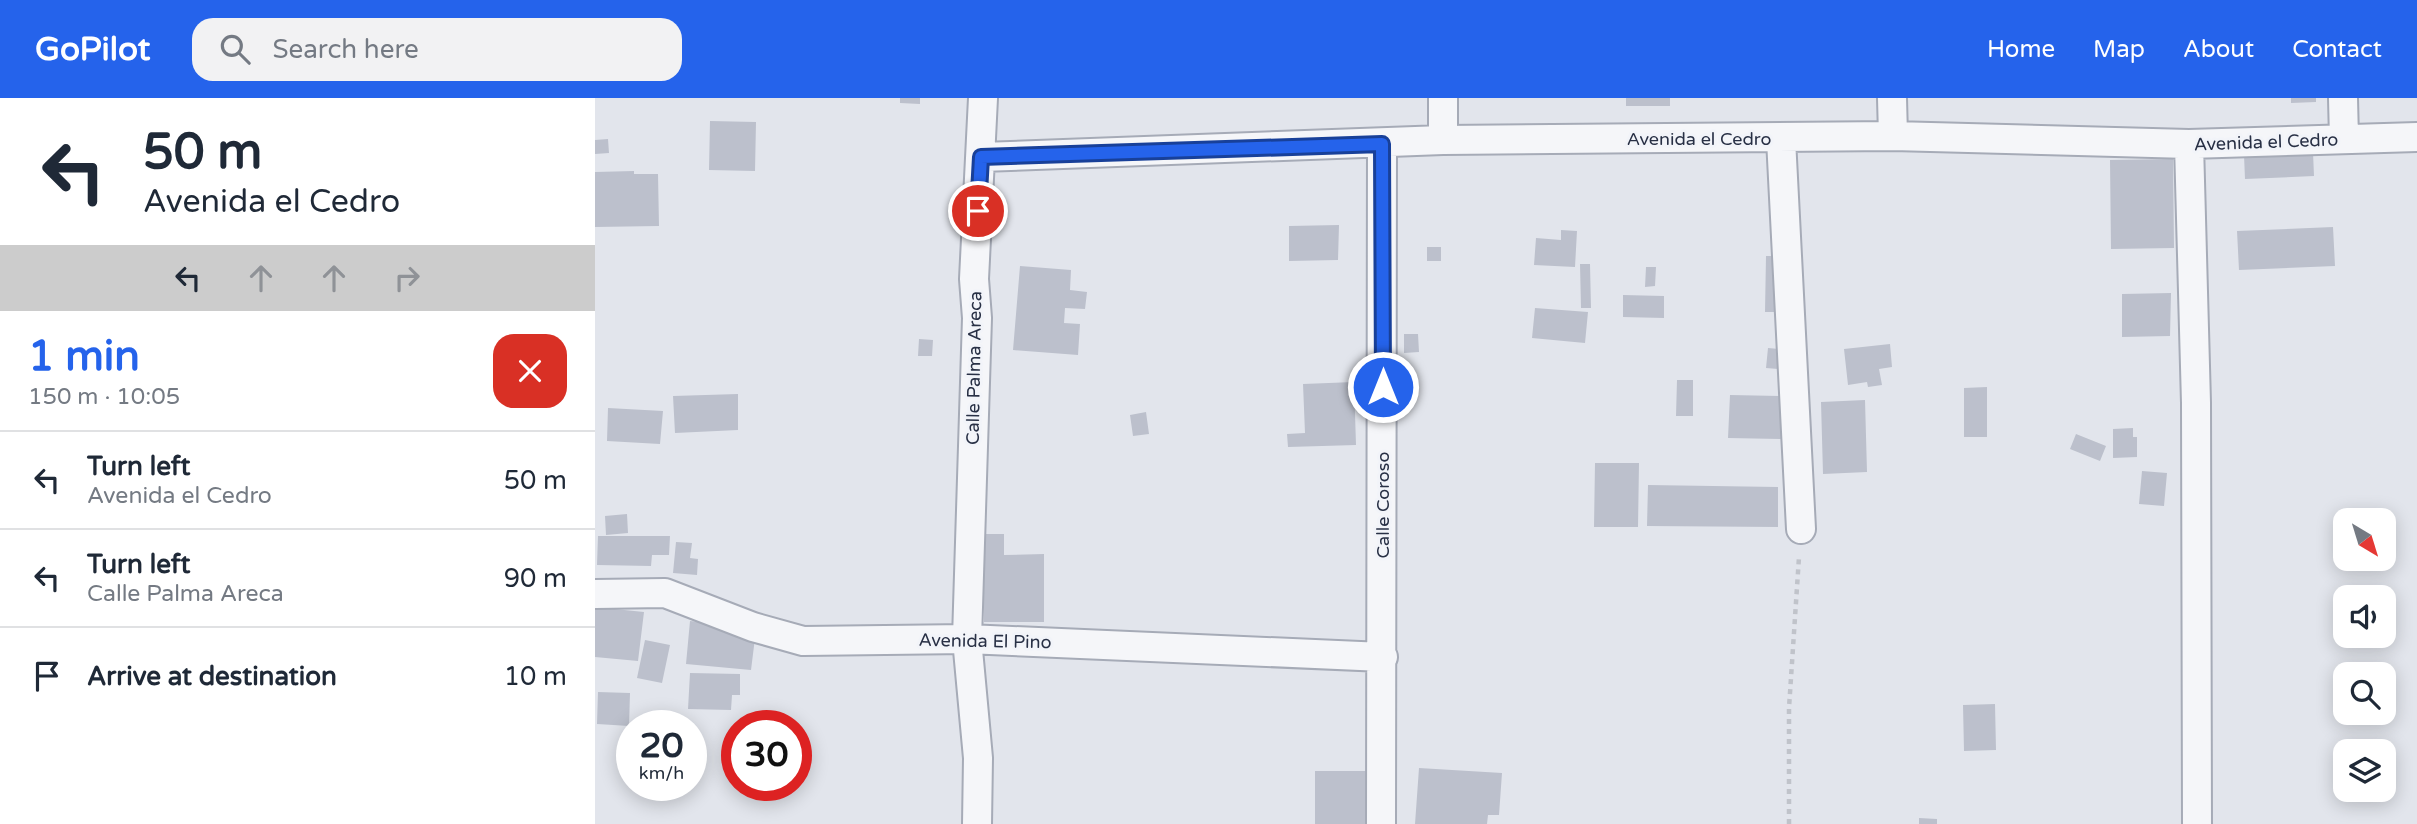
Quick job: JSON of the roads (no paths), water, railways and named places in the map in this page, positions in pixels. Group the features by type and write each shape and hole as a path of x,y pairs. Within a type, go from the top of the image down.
{"street":[{"name":"Calle Palma Areca","path":"977,824 978,758 967,639 977,318 974,279 983,98"},
{"path":"1443,98 1443,140"},
{"path":"1892,98 1893,136"},
{"path":"2343,98 2344,139"},
{"name":"Avenida el Cedro","path":"981,157 1443,140 1893,136 2189,144 2417,137"},
{"path":"1781,139 1801,528"},
{"name":"Calle Coroso","path":"1381,824 1382,144"},
{"path":"2189,144 2196,417 2197,824"},
{"name":"Avenida El Pino","path":"595,594 665,593 753,626 803,641 967,639 1383,657"}]}
